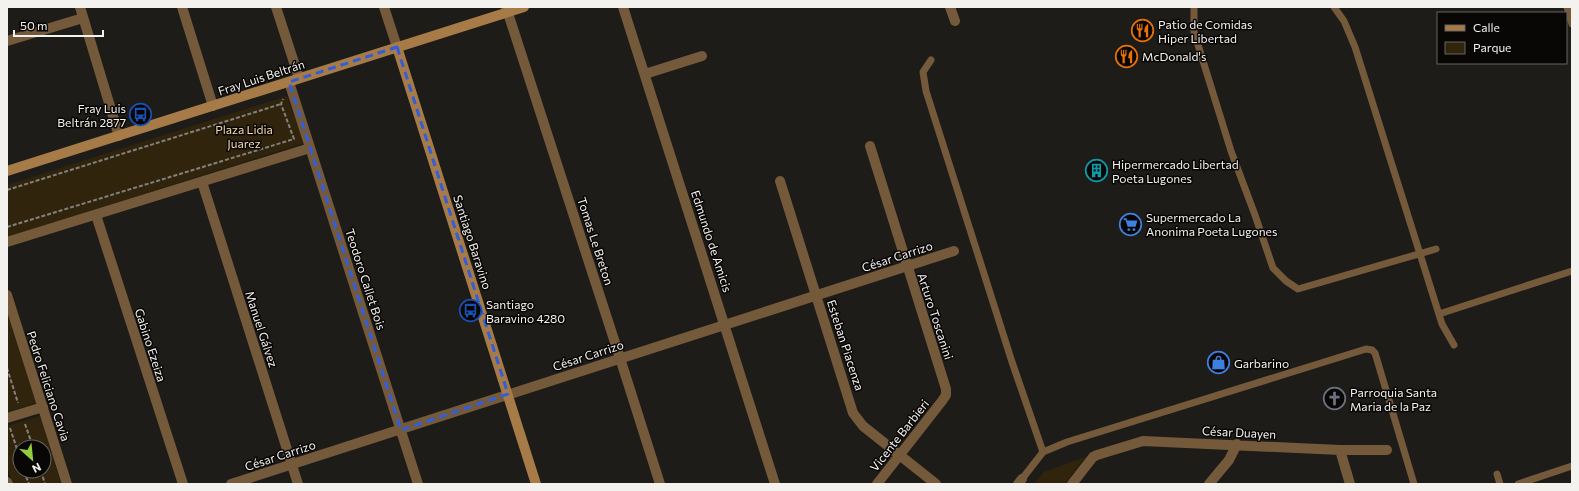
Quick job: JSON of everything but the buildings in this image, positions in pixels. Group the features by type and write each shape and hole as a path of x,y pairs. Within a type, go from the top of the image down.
{"main road":[{"name":"Fray Luis Beltrán","path":"7,171 289,82 507,10 524,7"},
{"name":"Santiago Baravino","path":"397,47 536,484"}],"street":[{"path":"80,7 119,136"},
{"path":"182,7 212,106"},
{"path":"276,7 299,78"},
{"name":"Santiago Baravino","path":"384,7 397,47"},
{"name":"Edmundo de Amicis","path":"623,7 775,484"},
{"path":"950,7 955,21"},
{"name":"Tomas Le Breton","path":"507,10 660,484"},
{"path":"7,41 83,18"},
{"path":"645,74 702,56"},
{"name":"Teodoro Callet Bois","path":"289,82 418,484"},
{"name":"Arturo Toscanini","path":"870,146 946,389 946,395 942,401"},
{"path":"7,242 310,148"},
{"name":"Manuel Gálvez","path":"202,182 298,484"},
{"name":"Esteban Piacenza","path":"780,182 853,413 863,426 936,484"},
{"name":"Gabino Ezeiza","path":"96,215 182,484"},
{"name":"César Carrizo","path":"231,484 954,251"},
{"name":"Pedro Feliciano Cavia","path":"7,295 67,484"},
{"name":"Vicente Barbieri","path":"877,484 942,401"},
{"path":"8,421 43,407"},
{"name":"César Duayen","path":"1072,484 1093,457 1132,443 1143,441 1237,444 1340,450 1386,450"},
{"path":"1210,484 1229,460 1237,444"},
{"path":"1340,450 1350,484"}],"lane":[{"path":"1194,7 1194,32 1231,151 1255,215 1272,268 1286,281 1298,289 1436,249"},
{"path":"1334,7 1344,21 1355,47 1442,324 1454,345"},
{"path":"1567,7 1572,24"},
{"path":"931,60 923,72 926,91 1012,362 1043,452"},
{"path":"1439,314 1572,271"},
{"path":"1020,481 1043,452 1067,442 1366,349 1372,350 1375,354 1414,484"},
{"path":"1518,484 1572,466"},
{"path":"1497,474 1500,484"}],"path":[{"path":"7,190 281,104 294,139 7,227"},
{"path":"8,421 14,439"}],"highlighted area":[{"path":"397,47 508,394 401,430 289,82"}],"green space":[{"name":"Plaza Lidia Juarez","path":"287,96 304,143 7,238 7,185"},
{"path":"7,311 36,403 7,412"},
{"path":"40,416 47,439 12,439 12,479 52,479 52,455 61,484 13,484 7,466 7,426"},
{"path":"1085,457 1065,484 1034,484 1044,472"}],"place":[{"name":"Patio de Comidas Hiper Libertad","path":"1143,31"},
{"name":"McDonald's","path":"1126,56"},
{"name":"Fray Luis Beltrán 2877","path":"141,115"},
{"name":"Hipermercado Libertad Poeta Lugones","path":"1097,171"},
{"name":"Supermercado La Anonima Poeta Lugones","path":"1130,224"},
{"name":"Santiago Baravino 4280","path":"471,311"},
{"name":"Garbarino","path":"1219,363"},
{"name":"Parroquia Santa Maria de la Paz","path":"1335,399"}]}
